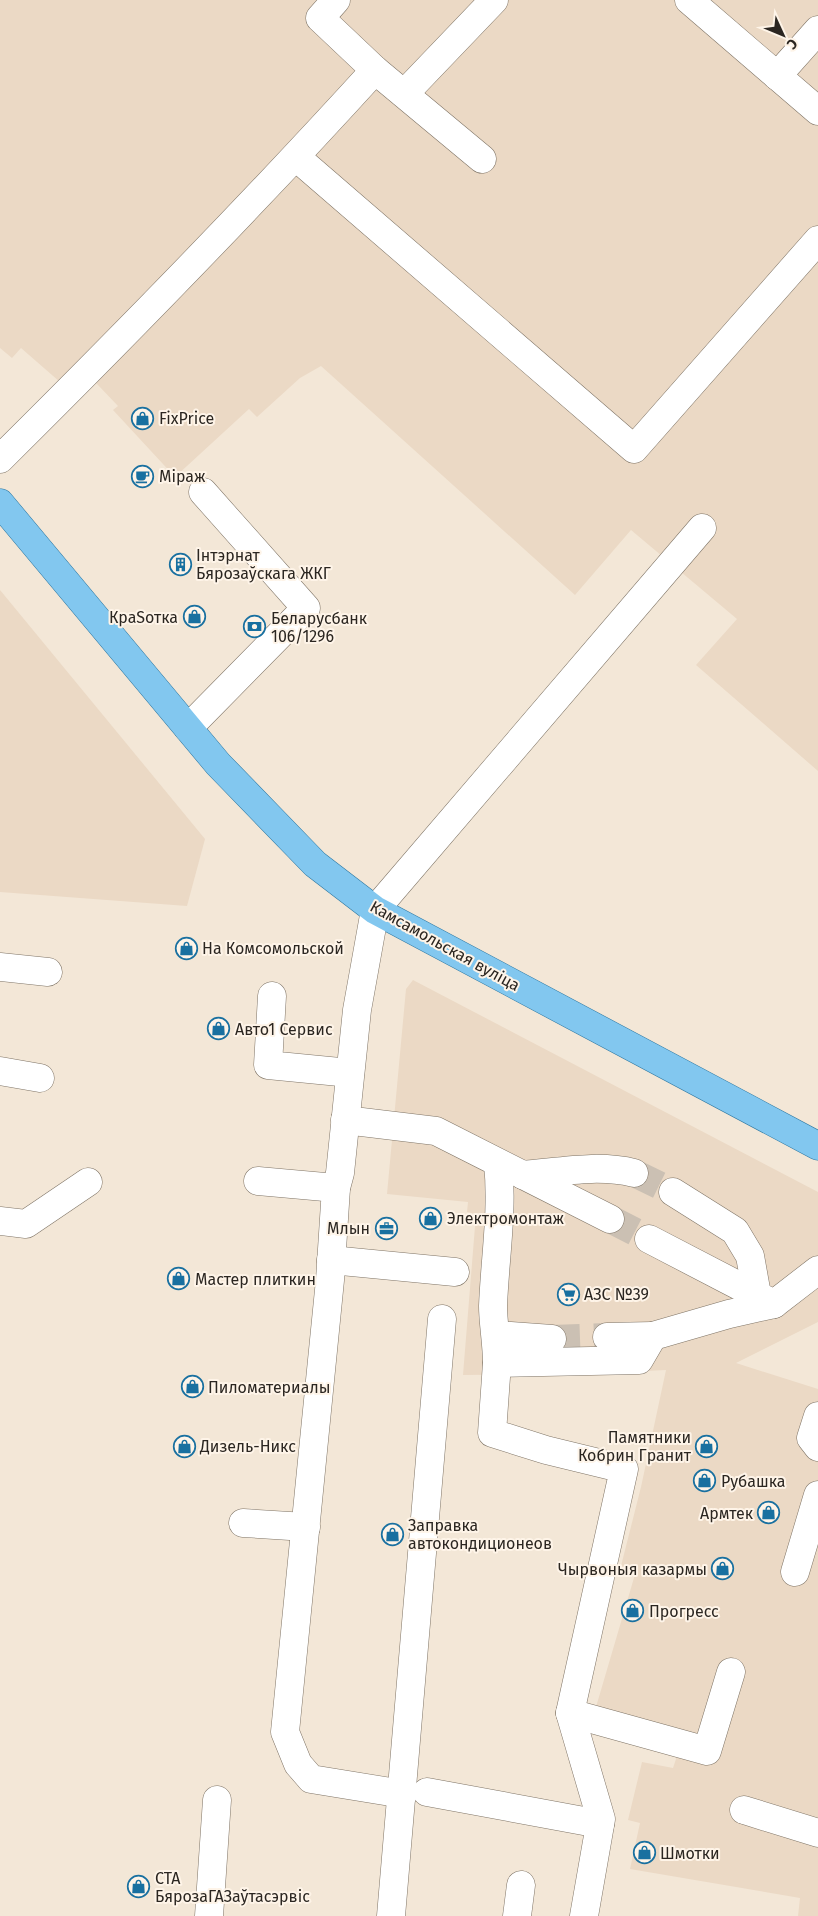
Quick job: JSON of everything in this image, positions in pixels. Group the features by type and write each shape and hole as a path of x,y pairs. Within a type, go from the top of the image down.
{"main road":[{"name":"Камсамольская вуліца","path":"0,504 218,764 315,864 375,910 818,1146"}],"lane":[{"path":"336,0 320,18 375,70 482,159"},
{"path":"404,93 494,0"},
{"path":"689,0 818,111"},
{"path":"777,76 818,30"},
{"path":"0,459 87,374 296,157 375,70"},
{"path":"296,157 634,449 818,240"},
{"path":"188,728 306,608 203,492"},
{"path":"600,1824 415,1793 311,1779 298,1764 285,1732 306,1527 336,1188 340,1173 357,1010 375,910 702,528"},
{"path":"0,967 48,972"},
{"path":"272,996 268,1065 350,1073"},
{"path":"0,1071 40,1078"},
{"path":"345,1120 436,1131 610,1219"},
{"path":"498,1163 501,1195 493,1308 497,1335 497,1363 492,1434 546,1450 624,1469 570,1713 601,1819 584,1916"},
{"path":"523,1175 605,1168 615,1168 634,1173"},
{"path":"258,1181 336,1188"},
{"path":"0,1221 26,1224 88,1182"},
{"path":"673,1192 735,1231 750,1256 765,1299"},
{"path":"649,1239 765,1299"},
{"path":"331,1260 455,1272"},
{"path":"607,1337 652,1336 729,1314 765,1299 818,1270"},
{"path":"391,1916 415,1793 442,1319"},
{"path":"497,1335 552,1340"},
{"path":"497,1363 638,1360 652,1336"},
{"path":"818,1416 811,1438 818,1447"},
{"path":"795,1572 818,1495"},
{"path":"243,1522 306,1527"},
{"path":"570,1713 708,1751 730,1672"},
{"path":"209,1916 217,1800"},
{"path":"744,1810 818,1833"},
{"path":"517,1916 521,1885"}],"shaded area":[{"path":"0,0 818,0 818,771 696,665 737,619 631,530 575,595 321,366 300,378 257,417 249,409 175,477 113,410 118,406 77,363 60,382 21,348 12,358 0,348"},
{"path":"0,590 205,839 187,906 0,892"},
{"path":"413,980 818,1192 818,1322 736,1363 818,1389 818,1916 798,1916 800,1898 630,1869 640,1823 628,1820 642,1762 673,1768 678,1753 596,1707 636,1571 621,1566 641,1487 666,1370 580,1374 463,1375 476,1214 467,1212 468,1202 387,1194 406,989"}],"tunnel":[{"path":"634,1173 673,1192"},
{"path":"610,1219 649,1239"},
{"path":"552,1339 607,1337"}],"place":[{"name":"FixPrice","path":"143,418"},
{"name":"Міраж","path":"143,476"},
{"name":"Інтэрнат Бярозаўскага ЖКГ","path":"180,564"},
{"name":"КраSотка","path":"194,617"},
{"name":"Беларусбанк 106/1296","path":"255,627"},
{"name":"На Комсомольской","path":"186,948"},
{"name":"Авто1 Сервис","path":"219,1029"},
{"name":"Электромонтаж","path":"431,1218"},
{"name":"Млын","path":"386,1228"},
{"name":"Мастер плиткин","path":"179,1279"},
{"name":"АЗС №39","path":"568,1294"},
{"name":"Пиломатериалы","path":"192,1387"},
{"name":"Дизель-Никс","path":"184,1446"},
{"name":"Памятники Кобрин Гранит","path":"707,1446"},
{"name":"Рубашка","path":"705,1481"},
{"name":"Армтек","path":"769,1513"},
{"name":"Заправка автокондиционеов","path":"392,1534"},
{"name":"Чырвоныя казармы","path":"723,1569"},
{"name":"Прогресс","path":"633,1611"},
{"name":"Шмотки","path":"644,1853"},
{"name":"СТА БярозаГАЗаўтасэрвіс","path":"139,1887"}]}
